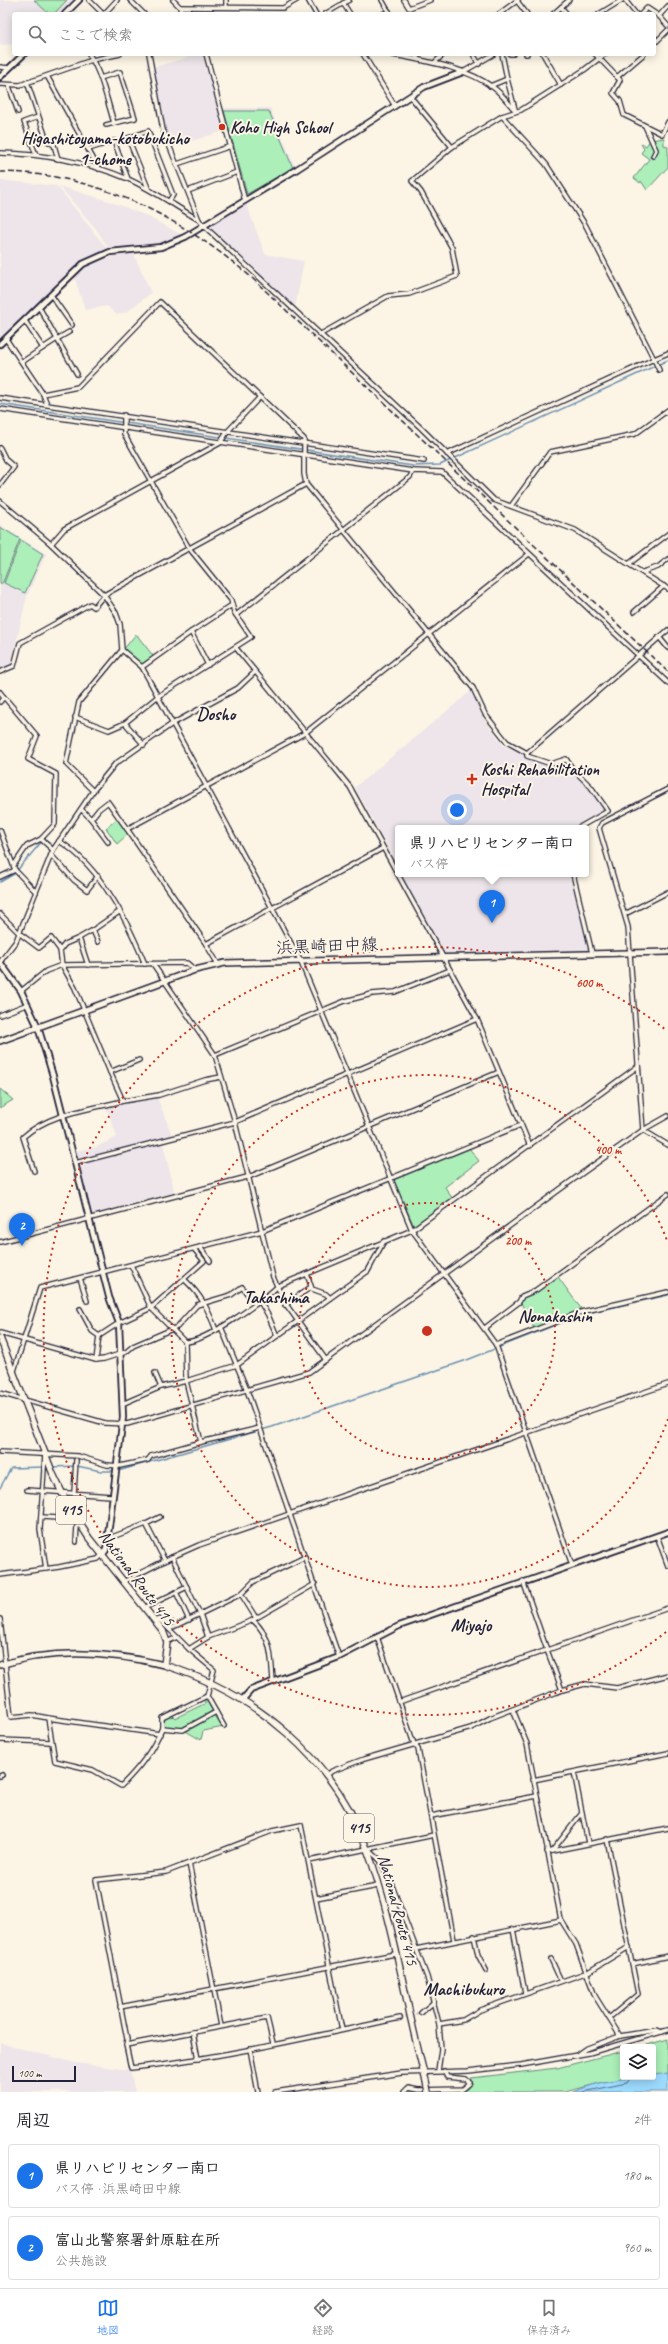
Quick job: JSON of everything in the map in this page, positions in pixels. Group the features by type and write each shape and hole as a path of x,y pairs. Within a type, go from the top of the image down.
{"highway":[{"name":"National Route 415","path":"0,1338 61,1493 76,1520 155,1621 167,1642 164,1665 211,1682 243,1699 282,1728 306,1751 346,1804 368,1849 428,2092"}],"main road":[{"name":"浜黒崎田中線","path":"0,1040 163,981 218,964 300,960 668,952"},
{"path":"2,1664 31,1658 83,1653 108,1654 164,1665"}],"street":[{"path":"68,12 79,0"},
{"path":"89,0 101,12"},
{"path":"105,12 117,0"},
{"path":"130,0 142,12"},
{"path":"173,0 180,7 181,12"},
{"path":"226,0 226,7"},
{"path":"180,7 283,8 296,0"},
{"path":"308,0 315,12"},
{"path":"327,12 349,0"},
{"path":"382,0 390,12"},
{"path":"404,0 409,8 430,0"},
{"path":"502,12 518,0 526,12"},
{"path":"555,12 569,0"},
{"path":"603,12 624,0 634,12"},
{"path":"343,3 349,12"},
{"path":"659,16 668,6"},
{"path":"561,7 565,12"},
{"path":"643,12 647,8 653,12"},
{"path":"656,14 668,26"},
{"path":"656,43 668,30"},
{"path":"0,77 22,56"},
{"path":"90,56 100,78 114,123"},
{"path":"0,84 9,86 27,82 92,60 111,56"},
{"path":"150,56 163,130 199,220 203,225 321,334 494,500 575,530 630,563 666,587 634,612"},
{"path":"207,56 245,201"},
{"path":"364,56 396,106"},
{"path":"399,56 434,63 462,72 490,86 515,110"},
{"path":"416,56 418,60"},
{"path":"434,63 442,56"},
{"path":"474,56 479,64"},
{"path":"0,344 83,264 110,252 161,247 185,237 245,201 429,84 462,72 479,64 491,56"},
{"path":"502,56 515,110"},
{"path":"544,56 561,85"},
{"path":"597,56 620,80 613,94 620,102 624,115 662,134 668,122"},
{"path":"321,334 388,296 409,294 457,276 452,248 421,192 412,182 452,147 502,116 515,110 521,110 561,85 603,56"},
{"path":"617,77 642,56"},
{"path":"0,67 10,68"},
{"path":"100,78 120,72 135,118 106,125"},
{"path":"47,76 99,169"},
{"path":"490,86 507,79"},
{"path":"27,82 37,107 38,117 47,141 54,145 58,159"},
{"path":"9,86 18,112"},
{"path":"410,96 452,147"},
{"path":"502,116 546,164 586,226 659,370"},
{"path":"36,155 24,122 38,117"},
{"path":"645,126 656,150 653,156"},
{"path":"148,189 128,138 148,130 173,195 169,201"},
{"path":"89,149 114,141 128,180"},
{"path":"177,164 231,146"},
{"path":"0,153 36,155 99,169 148,189 199,220"},
{"path":"188,191 237,172"},
{"path":"51,295 72,325"},
{"path":"43,394 78,386 160,302 306,443"},
{"path":"39,307 77,374"},
{"path":"25,321 43,348"},
{"path":"22,362 69,332"},
{"path":"6,339 43,394 47,404"},
{"path":"447,454 668,353"},
{"path":"51,544 64,529 220,443 228,430 260,397"},
{"path":"0,398 228,430 424,461"},
{"path":"0,409 123,429 413,471 442,472 668,683"},
{"path":"511,506 550,452 635,434 668,410"},
{"path":"75,717 109,730 124,723 157,697 236,648 251,637 236,615 231,600 188,548 123,429 124,415"},
{"path":"306,443 304,455 304,474 306,484 473,688 485,714 507,742 527,753 527,756 551,764 566,759 572,768 591,787 608,811 583,825"},
{"path":"0,448 6,460 14,467 0,485"},
{"path":"236,615 410,477 413,471"},
{"path":"0,672 14,666 20,643 90,604 94,607 104,595 306,484"},
{"path":"0,501 51,544 104,595 116,613 120,624 122,650 82,698 75,717 66,764 93,791"},
{"path":"630,563 668,535"},
{"path":"127,829 305,733 529,554"},
{"path":"643,572 658,567 668,559"},
{"path":"142,667 232,605"},
{"path":"527,753 668,630"},
{"path":"191,632 208,665"},
{"path":"659,637 668,648"},
{"path":"236,648 350,787 395,870"},
{"path":"122,650 142,667 300,960 412,1230 496,1345 572,1565"},
{"path":"0,1575 91,1560 102,1555 106,1550 122,1404 119,1323 102,1272 63,1116 38,1027 21,991 2,970 0,962 16,941 36,892 38,883 53,850 93,791 115,764 172,724 238,688 255,672"},
{"path":"0,692 37,736 28,759 56,774 55,824 41,839 27,846 14,865"},
{"path":"0,702 4,697"},
{"path":"124,723 144,745"},
{"path":"643,1130 628,926 599,828 602,823 668,789"},
{"path":"92,819 99,809 108,802 206,944 218,964"},
{"path":"81,809 92,819 108,842"},
{"path":"0,830 15,870 36,892"},
{"path":"41,839 53,850"},
{"path":"59,841 77,854 98,876 119,912 145,964"},
{"path":"206,944 383,848"},
{"path":"52,855 74,880 87,890 98,876"},
{"path":"0,877 15,870"},
{"path":"399,877 477,1019 530,1146"},
{"path":"574,877 592,953"},
{"path":"625,914 668,892"},
{"path":"60,950 65,944 93,930 119,912"},
{"path":"0,914 39,948 51,938 60,950 62,965 75,988 123,1100"},
{"path":"93,930 98,942"},
{"path":"79,938 88,965"},
{"path":"21,991 46,971 62,965 187,963 195,970"},
{"path":"153,964 163,981 215,1055 235,1122 262,1231 278,1286 286,1305 326,1360"},
{"path":"215,1055 345,1001 372,994 395,992 450,970"},
{"path":"0,1015 28,1004"},
{"path":"75,1162 235,1122 477,1019"},
{"path":"110,1072 138,1060"},
{"path":"185,1342 192,1342 221,1327 260,1302 278,1286 412,1230 638,1067"},
{"path":"0,1242 248,1177 499,1072"},
{"path":"34,1171 23,1137 36,1125 88,1107 159,1095 205,1080 221,1077"},
{"path":"0,1393 105,1423 121,1424 309,1372 643,1130 668,1116"},
{"path":"14,1371 25,1340 40,1288 262,1231 521,1124"},
{"path":"643,1130 668,1145"},
{"path":"485,1328 519,1302 522,1296 536,1290 668,1194"},
{"path":"122,1404 161,1388 236,1365 368,1271 385,1240"},
{"path":"200,1247 210,1261"},
{"path":"96,1360 99,1336 119,1323 151,1308 185,1280 204,1261 194,1248"},
{"path":"131,1265 151,1308 171,1329 176,1331 185,1342 186,1381 201,1442"},
{"path":"307,1274 311,1287 326,1294 330,1298"},
{"path":"80,1278 87,1301"},
{"path":"185,1280 198,1291 205,1302 216,1330"},
{"path":"286,1305 311,1287"},
{"path":"0,1333 96,1360 120,1355 133,1346 176,1326 197,1305 231,1295 242,1288 255,1304"},
{"path":"496,1345 581,1312 668,1292"},
{"path":"260,1302 268,1314 277,1336"},
{"path":"80,1310 92,1330 99,1336"},
{"path":"221,1327 247,1390 339,1657"},
{"path":"155,1373 161,1388"},
{"path":"123,1582 172,1557 198,1546 668,1384"},
{"path":"0,1452 84,1457 97,1463 120,1466 148,1460 151,1456 201,1442 260,1428"},
{"path":"45,1454 40,1528 46,1568"},
{"path":"76,1460 76,1542"},
{"path":"27,1490 111,1496"},
{"path":"41,1517 58,1518"},
{"path":"107,1539 160,1517"},
{"path":"146,1524 165,1561"},
{"path":"243,1699 251,1690 339,1657 399,1626 523,1581 668,1532"},
{"path":"657,1536 668,1566"},
{"path":"172,1557 200,1614 208,1637"},
{"path":"169,1629 241,1594 253,1582 305,1557"},
{"path":"523,1581 562,1690"},
{"path":"189,1649 208,1637 254,1619 315,1584"},
{"path":"144,1608 187,1587"},
{"path":"176,1592 189,1620"},
{"path":"241,1594 254,1619 266,1635 270,1651 273,1681"},
{"path":"399,1702 668,1608"},
{"path":"0,1619 2,1664 11,1717 32,1715 160,1734"},
{"path":"48,1718 55,1761 93,1770 121,1786 144,1763 160,1734 162,1728 162,1718 206,1696 214,1670 189,1649 159,1619 155,1621"},
{"path":"167,1642 177,1637"},
{"path":"376,1637 414,1744 418,1749 454,1940"},
{"path":"326,1776 332,1771 364,1759 471,1728 562,1690 585,1684 617,1688 668,1675"},
{"path":"206,1696 224,1726"},
{"path":"513,1710 527,1744 561,1920 576,1944 588,1972 595,1996 620,2036"},
{"path":"162,1728 183,1730 216,1712"},
{"path":"0,1740 51,1742"},
{"path":"533,1780 668,1753"},
{"path":"574,1772 588,1843"},
{"path":"431,1816 536,1796"},
{"path":"552,1851 582,1813"},
{"path":"342,2030 301,1825 272,1831 166,1872 153,1875 96,1880 127,2039 126,2045 130,2068 250,2049 272,2044 342,2030 400,2018"},
{"path":"547,1852 668,1828"},
{"path":"309,1861 434,1835"},
{"path":"607,1839 638,1994 609,2018"},
{"path":"368,1849 380,1860 401,1905 434,2002 439,2024 441,2049 438,2071"},
{"path":"189,1862 215,1988 221,2026"},
{"path":"316,1898 378,1886"},
{"path":"416,1949 454,1940 561,1920"},
{"path":"513,1929 525,1993"},
{"path":"474,1936 478,1955 486,1970"},
{"path":"439,2024 463,2020 480,2010 588,1972 628,1948"},
{"path":"120,2007 395,1954"},
{"path":"632,1964 668,1956"},
{"path":"551,1959 561,1981"},
{"path":"421,2013 434,2002"},
{"path":"126,2045 267,2018 272,2044"},
{"path":"577,2055 585,2049 620,2036 657,2030 662,2032"},
{"path":"275,2092 423,2072 521,2065 577,2055 668,2030"},
{"path":"193,2032 198,2058"},
{"path":"250,2049 258,2092"},
{"path":"404,2092 408,2088 418,2090 463,2089 470,2083 466,2078 448,2077 444,2071"}],"shaded area":[{"path":"0,0 74,0 62,12 12,12 12,44 0,45"},
{"name":"Koho High School","path":"192,56 205,56 219,108 270,108 295,167 246,197 228,130 171,147 164,125 154,67"},
{"path":"0,180 57,186 108,250 81,262 0,339"},
{"path":"59,186 109,201 147,216 182,235 162,244 110,250 96,229"},
{"path":"246,203 265,254 304,261 295,308 208,227 208,225"},
{"path":"133,252 151,293 127,312 117,315 107,306 85,310 74,276 89,265 121,253"},
{"path":"0,525 46,554 27,596 11,665 0,669"},
{"name":"Koshi Rehabilitation Hospital","path":"471,691 482,716 504,746 520,752 528,759 551,767 565,762 589,789 604,810 577,825 395,825 395,861 355,787"},
{"path":"403,877 571,877 589,950 445,954"},
{"path":"157,1097 174,1140 163,1144 175,1194 91,1215 75,1151 96,1147 117,1137 106,1107 126,1101"},
{"path":"0,2043 76,2063 130,2070 135,2092 0,2092"}],"green space":[{"path":"34,0 67,0 56,12 47,12"},
{"path":"224,111 269,111 293,168 247,194"},
{"path":"664,138 664,145 668,147 668,167 647,190 641,181 640,183 634,178 649,159 641,153 644,149 641,144 642,143 646,146 650,140"},
{"path":"0,527 20,539 3,582 0,584"},
{"path":"21,540 43,554 25,593 4,583"},
{"path":"136,634 154,657 142,665 124,649"},
{"path":"117,819 128,834 117,844 106,828"},
{"path":"0,1089 13,1100 0,1108"},
{"path":"469,1148 479,1161 445,1187 452,1198 414,1226 394,1181 395,1179"},
{"path":"558,1277 582,1310 534,1328 521,1303 524,1297 536,1292"},
{"path":"207,1698 224,1727 203,1731 201,1740 182,1729 164,1726 164,1719 172,1715 175,1718 206,1703 204,1699"},
{"path":"668,2039 668,2078 639,2084 604,2082 565,2092 460,2092 468,2089 471,2085 471,2078 557,2068 620,2052 620,2080 656,2080 656,2044 650,2044"},
{"path":"410,2090 460,2092 409,2092"}],"water":[{"path":"668,2073 668,2092 574,2092 602,2082 620,2079 656,2080 656,2075"}],"waterway":[{"path":"0,404 413,466 440,465 668,360"},
{"path":"0,882 14,874 56,825"},
{"path":"52,1467 77,1466 101,1471 118,1471 272,1427 467,1360 583,1314 668,1295"},
{"path":"0,1488 11,1468 44,1467"}],"tunnel":[{"path":"400,2018 421,2013"}],"railway":[{"path":"0,172 35,174 69,180 102,189 166,217 224,255 251,277 668,672"}],"place":[{"name":"Koho High School","path":"222,127"},
{"name":"Koshi Rehabilitation Hospital","path":"472,779"},
{"name":"県リハビリセンター南口","path":"492,923"},
{"name":"富山北警察署針原駐在所","path":"22,1246"}],"district":[{"name":"Higashitoyama-kotobukicho 1-chome","path":"105,148"},
{"name":"Dosho","path":"216,714"},
{"name":"Takashima","path":"276,1297"},
{"name":"Nonakashin","path":"555,1316"},
{"name":"Miyajo","path":"471,1625"},
{"name":"Machibukuro","path":"464,1989"}]}
